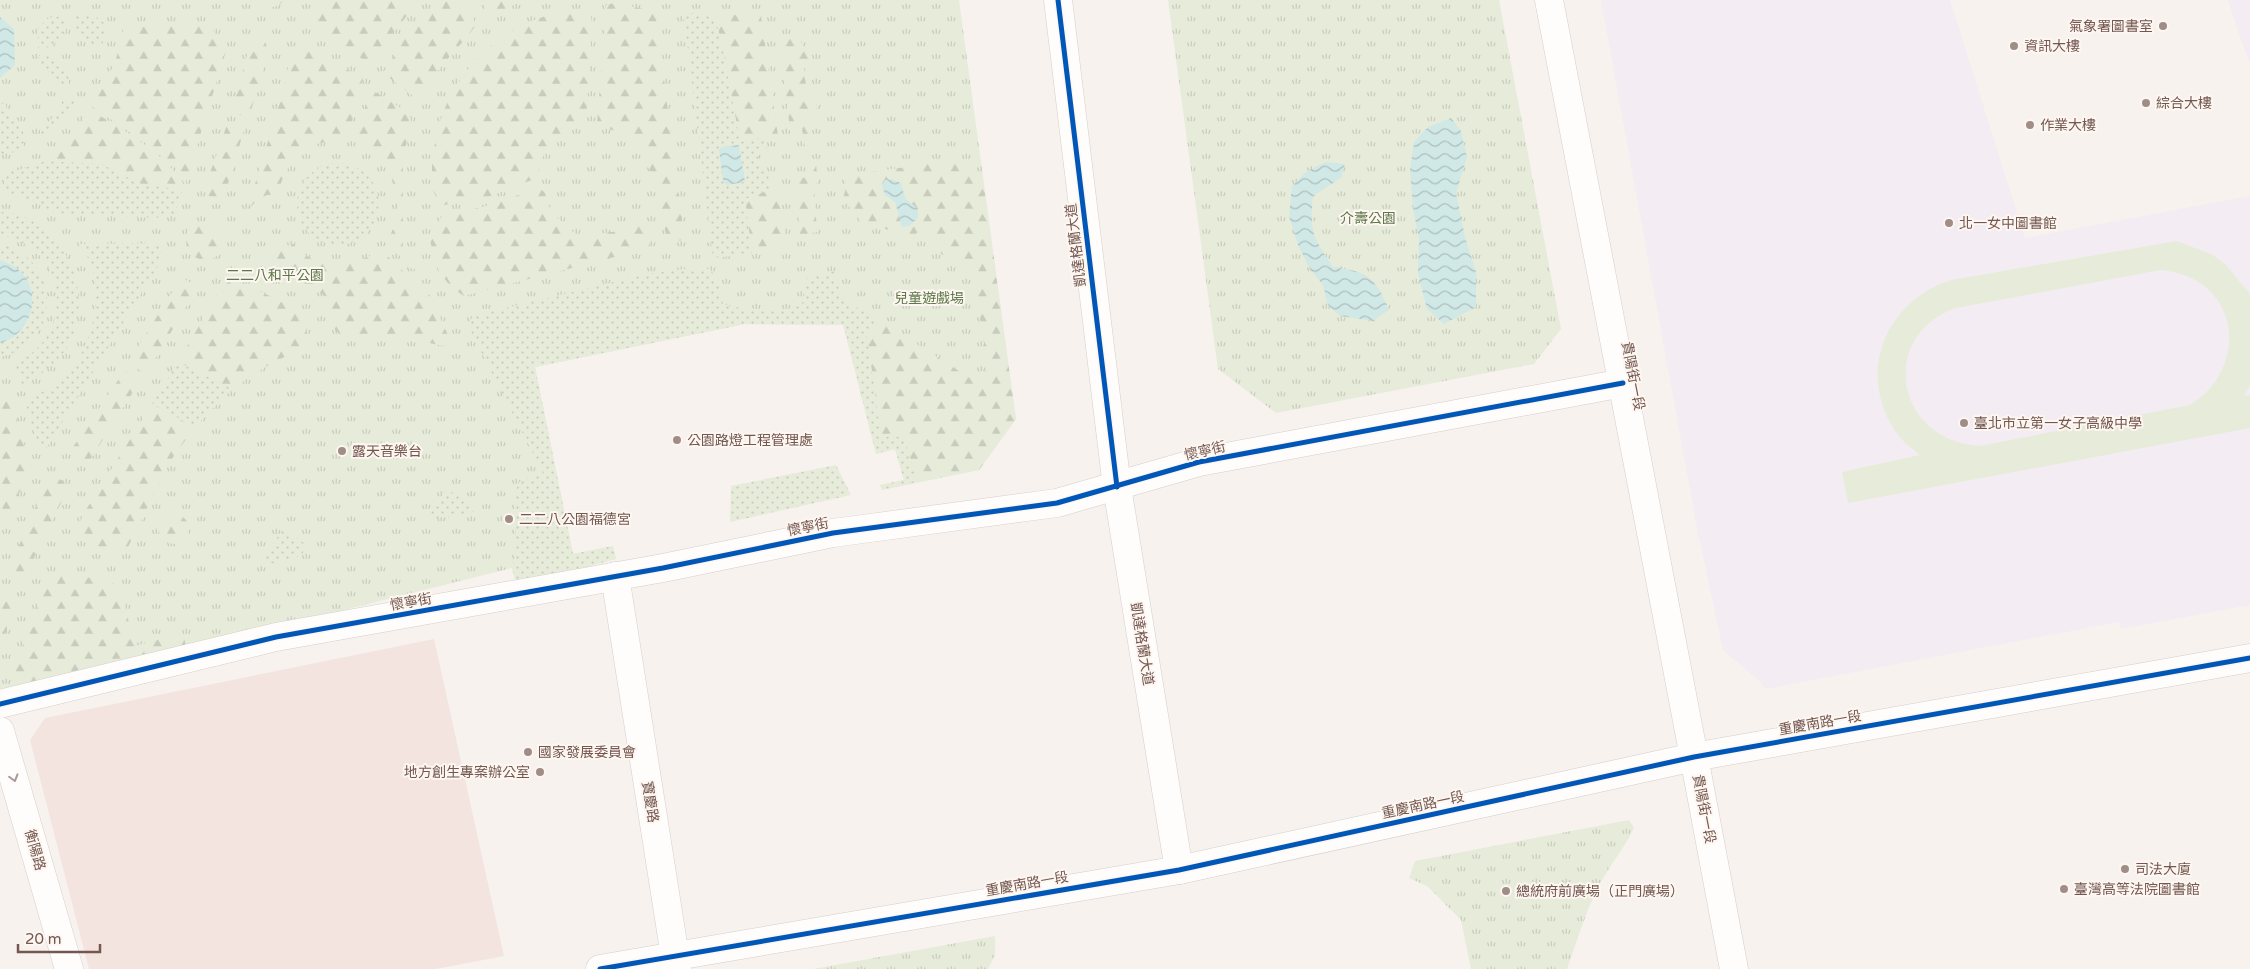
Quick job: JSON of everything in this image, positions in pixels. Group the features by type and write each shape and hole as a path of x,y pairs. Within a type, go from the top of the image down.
{"street":[{"name":"凱達格蘭大道","path":"1058,0 1117,487 1179,870"},
{"name":"貴陽街一段","path":"1549,0 1734,969"},
{"name":"懷寧街","path":"0,704 276,638 537,592 833,533 1057,503 1198,462 1622,383"},
{"name":"寶慶路","path":"615,576 675,962"},
{"name":"重慶南路一段","path":"600,969 675,962 1179,870 1694,757 2250,658"},
{"name":"衡陽路","path":"0,731 69,969"}],"shaded area":[{"name":"臺北市立第一女子高級中學","path":"1601,0 1950,0 2025,238 2250,196 2250,605 2121,629 2119,622 1765,689 1762,683 1723,650 1697,528"},
{"path":"2228,0 2250,0 2250,64 2240,37"},
{"path":"434,639 504,956 436,969 89,969 30,740 45,718"}],"green space":[{"name":"二二八和平公園","path":"0,0 959,0 1016,419 979,470 882,490 880,485 904,480 895,449 876,454 843,325 745,324 535,367 573,554 613,546 616,559 515,580 512,568 0,696"},
{"path":"257,0 284,0 274,7 267,7"},
{"path":"311,0 419,0 391,36 373,66 333,40 320,27"},
{"path":"438,0 460,0 468,7 476,25 438,71 425,93 417,99 383,73 406,37"},
{"path":"482,0 524,0 491,16 485,9"},
{"name":"介壽公園","path":"1168,0 1499,0 1561,329 1534,364 1276,413 1218,369"},
{"path":"614,3 649,10 656,15 684,240 675,241 667,237 660,214 662,210 655,183 643,157 635,146 613,130 599,127 597,124 606,5"},
{"path":"584,10 590,12 592,22 586,121 552,141 544,154 537,178 488,197 444,205 439,201 434,192 432,176 433,156 444,110 453,91 465,74 494,43 511,31 550,15"},
{"path":"687,13 714,14 722,45 740,142 764,137 767,148 761,148 758,153 761,168 767,171 770,183 777,187 745,199 752,254 713,258 684,17"},
{"path":"714,14 761,16 778,136 774,134 740,142 722,45"},
{"path":"65,16 66,32 62,33 52,47 38,48 38,28 48,18"},
{"path":"76,16 95,16 107,25 102,46 89,47 89,42 79,31 75,31"},
{"path":"197,24 212,29 226,51 185,185 175,166 161,153 91,106 115,63 124,28"},
{"path":"800,34 803,50 812,57 811,64 804,69 807,95 816,98 817,108 810,113 813,146 805,147 802,129 790,132 780,35"},
{"path":"258,39 265,42 269,52 249,117 231,113 251,41"},
{"path":"298,46 363,78 347,141 320,143 304,150 287,170 278,195 262,197 250,208 251,197 283,92 292,50"},
{"path":"53,54 65,70 68,70 69,85 64,86 44,67 38,67 38,56"},
{"path":"373,91 409,113 411,121 403,159 403,255 417,268 413,270 386,241 394,228 398,212 398,199 391,176 377,156 356,143 369,92"},
{"path":"73,99 76,102 60,122 40,139 40,125 48,123 62,106 62,101"},
{"path":"0,103 5,103 8,111 23,125 24,150 0,155"},
{"path":"90,110 156,153 172,169 183,190 141,184 101,164 45,161 67,141"},
{"path":"228,122 245,127 224,197 217,199 209,196 205,187"},
{"path":"45,161 101,164 141,184 183,190 174,215 155,218 55,213 35,202 7,193 3,177 6,172"},
{"path":"953,161 972,175 982,179 1016,419 979,470 917,482 904,437 881,437 867,337 879,320 973,380 988,369 972,267 941,254 939,241 918,232 911,238 880,227 863,224 843,199 846,187 845,175"},
{"path":"330,163 346,163 361,170 372,181 379,196 376,220 367,233 346,245 330,245 315,238 304,227 297,212 297,196 304,181 315,170"},
{"path":"816,164 818,183 814,184 817,232 800,235 795,179 809,177 808,166"},
{"path":"780,186 786,249 752,254 745,199"},
{"path":"540,188 545,193 551,212 579,237 618,231 624,225 639,221 646,227 649,233 649,248 464,296 452,288 439,272 430,241 434,229 444,213 489,205"},
{"path":"0,212 22,216 41,227 57,242 69,260 76,281 79,303 76,325 68,346 48,368 22,385 15,363 32,353 43,343 55,317 56,288 52,274 45,262 35,251 19,241 0,235"},
{"path":"205,222 212,223 218,228 223,234 223,248 218,254 212,259 205,260 198,259 192,254 187,248 186,241 187,234 192,228 198,223"},
{"path":"2177,241 2213,255 2226,265 2250,294 2250,386 2244,396 2250,395 2250,428 1848,503 1842,472 1920,455 1898,435 1884,408 1878,385 1878,362 1884,341 1894,321 1909,304 1928,290 1951,280","holes":["2161,270 2188,277 2208,289 2222,306 2228,327 2229,348 2222,369 2209,389 2190,405 1980,446 1951,440 1929,426 1914,408 1906,386 1906,363 1914,341 1931,322 1956,308"]},
{"path":"150,243 160,247 163,258 46,449 38,447 26,404 33,397 60,382 75,365 90,331 95,312 96,293 94,275 88,258 78,244"},
{"path":"0,244 20,252 35,266 44,282 47,301 44,319 36,336 21,349 0,357"},
{"path":"293,244 309,257 326,264 354,262 368,257 378,250 382,251 406,274 407,284 414,286 424,283 453,346 443,346 393,336 347,339 335,330 328,297 281,275 261,248 271,250"},
{"path":"684,269 710,269 718,281 723,304 765,311 777,311 797,306 804,301 805,279 834,271 842,299 879,320 867,337 881,437 904,437 917,482 882,490 880,485 904,480 895,449 876,454 844,325 745,324 535,367 573,554 613,546 616,559 521,585 515,580 512,568 516,551 515,491 520,481 543,473 472,334 469,322 473,316 647,274"},
{"path":"184,279 193,284 195,292 146,374 128,363 179,281"},
{"path":"232,280 262,292 293,310 305,324 307,333 305,348 267,366 232,389 178,362 221,287"},
{"path":"178,362 232,389 195,427 152,404"},
{"path":"125,370 140,381 90,460 76,463 72,458 71,450"},
{"path":"7,385 30,464 29,471 0,535 0,387"},
{"path":"152,404 195,427 171,460 128,547 111,553 95,550 80,536 78,527 84,513"},
{"path":"836,465 851,495 730,522 731,486"},
{"path":"58,478 64,482 67,491 26,574 13,572 11,564 42,493 53,479"},
{"path":"447,489 479,510 449,519 447,515 437,519 431,513"},
{"path":"174,514 184,519 189,529 184,539 174,544 164,539 159,529 164,519"},
{"path":"283,529 304,543 305,549 301,556 266,565 264,557"},
{"path":"67,575 99,579 121,588 126,594 122,595 135,646 183,633 187,650 14,686 18,685 15,674 20,653 47,578"},
{"path":"4,598 10,600 14,607 0,649 0,600"},
{"path":"1629,820 1634,828 1593,897 1567,969 1471,969 1461,920 1427,886 1409,878 1415,861"},
{"path":"995,936 995,955 988,969 813,969"}],"water":[{"path":"0,17 14,29 15,65 0,78"},
{"path":"1451,118 1461,131 1467,157 1456,193 1465,237 1476,272 1476,307 1444,324 1427,309 1418,274 1419,239 1413,208 1410,170 1414,142 1428,127"},
{"path":"739,145 745,182 727,185 723,180 719,150 722,147"},
{"path":"1326,162 1345,164 1341,178 1313,196 1312,226 1314,234 1333,267 1363,274 1375,283 1380,290 1389,310 1373,321 1340,316 1328,305 1323,285 1310,269 1298,245 1289,216 1292,186 1307,171"},
{"path":"891,179 901,183 905,198 918,209 918,218 909,226 902,227 895,202 885,195 882,185 885,180"},
{"path":"0,260 18,269 23,274 29,283 32,304 30,314 19,332 10,339 0,343"}],"cycle path":[{"path":"1058,0 1117,487"},
{"path":"0,704 276,637 663,568 833,533 1057,503 1199,462 1623,383"},
{"path":"600,969 1179,870 1694,757 2250,658"}],"place":[{"name":"氣象署圖書室","path":"2163,26"},
{"name":"資訊大樓","path":"2014,46"},
{"name":"綜合大樓","path":"2146,103"},
{"name":"作業大樓","path":"2030,125"},
{"name":"北一女中圖書館","path":"1949,223"},
{"name":"臺北市立第一女子高級中學","path":"1964,423"},
{"name":"公園路燈工程管理處","path":"677,440"},
{"name":"露天音樂台","path":"342,451"},
{"name":"二二八公園福德宮","path":"509,519"},
{"name":"國家發展委員會","path":"528,752"},
{"name":"地方創生專案辦公室","path":"540,772"},
{"name":"司法大廈","path":"2125,869"},
{"name":"臺灣高等法院圖書館","path":"2064,889"},
{"name":"總統府前廣場（正門廣場）","path":"1506,891"}],"park label":[{"name":"兒童遊戲場","path":"929,298"}]}
